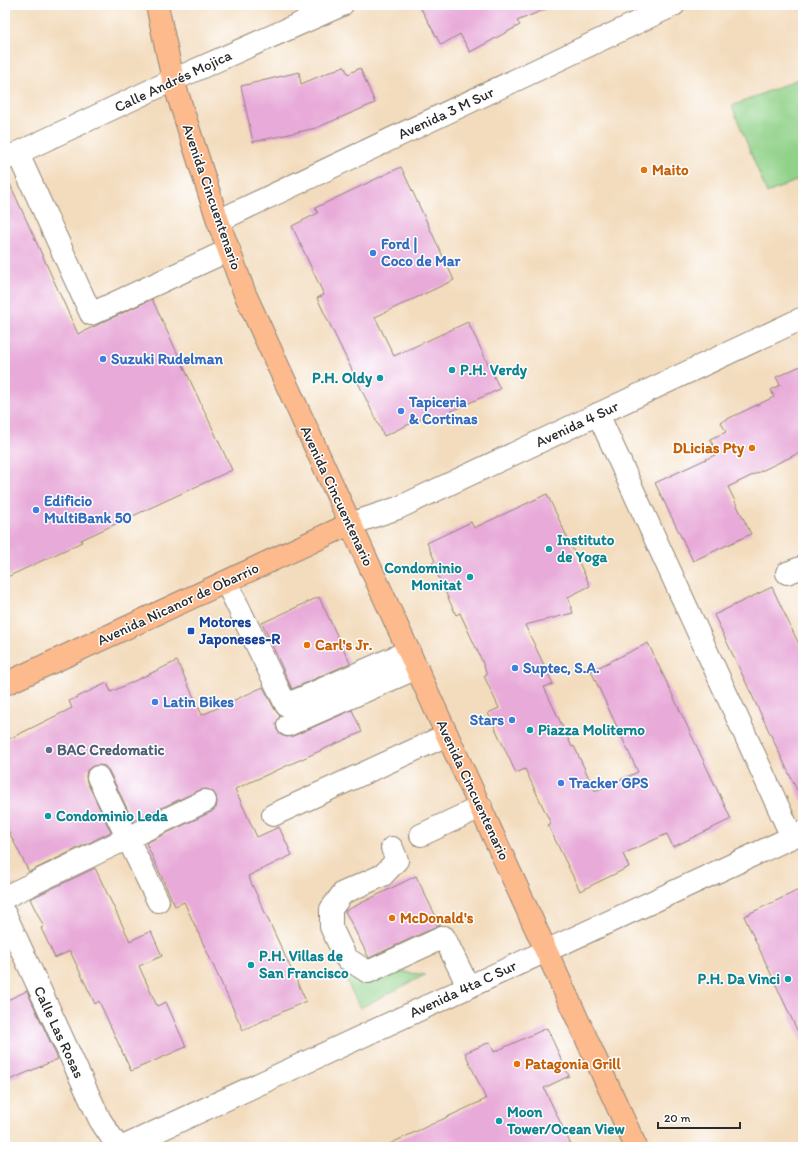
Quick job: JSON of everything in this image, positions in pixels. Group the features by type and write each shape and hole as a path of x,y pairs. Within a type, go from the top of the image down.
{"main road":[{"name":"Avenida Cincuentenario","path":"157,5 173,80 218,221 245,294 636,1147"},
{"name":"Avenida Nicanor de Obarrio","path":"5,684 350,524"}],"street":[{"name":"Calle Andrés Mojica","path":"11,156 173,80 342,5"},
{"name":"Avenida 3 M Sur","path":"218,221 674,5"},
{"path":"11,156 90,314 229,250"},
{"name":"Avenida 4 Sur","path":"350,524 398,508 803,318"},
{"path":"598,414 797,835"},
{"path":"226,582 286,705 413,660"},
{"path":"288,725 413,660"},
{"path":"273,815 447,735"},
{"path":"98,777 158,901"},
{"path":"5,897 205,801"},
{"path":"421,835 480,808"},
{"name":"Avenida 4ta C Sur","path":"123,1147 797,835"},
{"path":"392,848 396,860 383,875 343,893 331,909 331,927 346,958 368,972 444,937 468,986"},
{"name":"Calle Las Rosas","path":"5,914 100,1120 118,1147"}],"green space":[{"path":"803,77 803,178 767,193 732,106"},
{"path":"338,963 373,980 398,971 425,975 360,1008"}],"building":[{"path":"419,5 553,6 517,21 520,25 470,52 460,34 441,45"},
{"path":"344,66 348,74 360,68 375,103 316,128 253,142 241,86 299,72 301,84"},
{"path":"401,167 454,280 375,317 394,356 468,322 500,389 436,418 433,413 384,436 317,298 324,295 292,226 318,213 315,208"},
{"name":"Suzuki Rudelman","path":"5,173 78,334 152,299 232,470 81,540 82,542 5,578"},
{"path":"803,365 803,451 728,487 751,534 693,561 655,483 717,454 710,439 726,432 721,422 774,397 771,390 780,385 776,377"},
{"path":"547,494 590,586 568,597 573,613 525,625 553,684 544,687 572,747 574,746 595,791 638,772 591,671 648,643 731,819 673,847 667,834 623,854 629,867 580,891 548,825 551,824 525,769 516,773 488,713 499,708 484,676 487,675 482,661 460,613 456,615 432,563 435,561 427,543 471,522 474,528"},
{"path":"772,587 803,653 803,803 714,615"},
{"name":"Carl's Jr.","path":"319,597 350,663 292,689 262,623"},
{"path":"177,661 202,715 263,687 275,710 280,716 276,724 277,730 281,735 287,737 293,736 352,710 362,732 235,789 257,837 279,827 292,855 248,876 306,1001 243,1030 184,902 175,906 146,843 211,812 216,808 217,802 216,796 212,791 206,789 200,790 133,821 109,771 105,766 93,766 87,770 87,782 111,832 29,872 5,824 5,741 72,708 69,701 107,683 111,692"},
{"path":"95,868 130,941 151,931 162,956 139,966 157,1006 166,1002 186,1047 131,1071 99,1001 95,1004 70,951 55,958 41,928 44,927 30,899"},
{"name":"McDonald's","path":"416,876 440,925 369,958 345,911"},
{"name":"P.H. Da Vinci","path":"803,888 803,1043 744,916"},
{"path":"27,991 58,1059 5,1082 5,1001"},
{"name":"Moon Tower/Ocean View","path":"547,1028 569,1076 544,1088 572,1147 383,1147 486,1099 465,1053 490,1042 494,1052"}],"place":[{"name":"Maito","path":"644,170"},
{"name":"Ford | Coco de Mar","path":"373,253"},
{"name":"Suzuki Rudelman","path":"103,359"},
{"name":"P.H. Verdy","path":"452,370"},
{"name":"P.H. Oldy","path":"380,378"},
{"name":"Tapiceria & Cortinas","path":"401,411"},
{"name":"DLicias Pty","path":"752,448"},
{"name":"Edificio MultiBank 50","path":"36,510"},
{"name":"Instituto de Yoga","path":"549,549"},
{"name":"Condominio Monitat","path":"470,577"},
{"name":"Motores Japoneses-R","path":"191,631"},
{"name":"Carl's Jr.","path":"307,645"},
{"name":"Suptec, S.A.","path":"515,668"},
{"name":"Latin Bikes","path":"155,702"},
{"name":"Stars","path":"512,720"},
{"name":"Piazza Moliterno","path":"530,730"},
{"name":"BAC Credomatic","path":"49,750"},
{"name":"Tracker GPS","path":"561,783"},
{"name":"Condominio Leda","path":"48,816"},
{"name":"McDonald's","path":"392,918"},
{"name":"P.H. Villas de San Francisco","path":"251,965"},
{"name":"P.H. Da Vinci","path":"788,979"},
{"name":"Patagonia Grill","path":"517,1064"},
{"name":"Moon Tower/Ocean View","path":"499,1121"}]}
